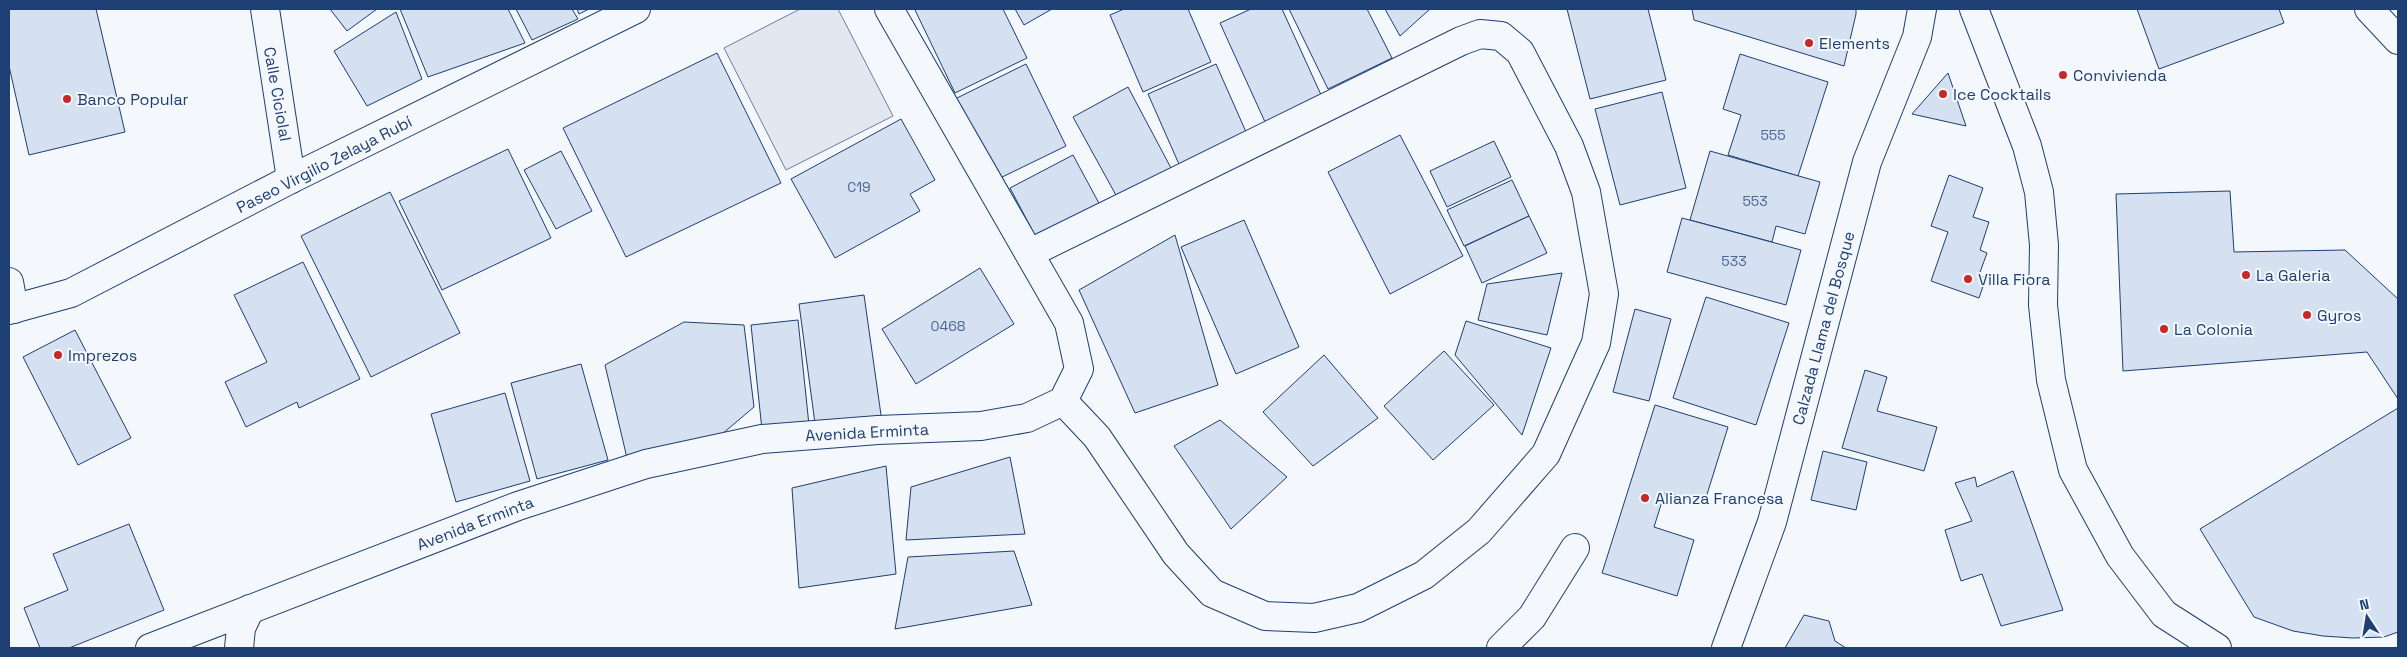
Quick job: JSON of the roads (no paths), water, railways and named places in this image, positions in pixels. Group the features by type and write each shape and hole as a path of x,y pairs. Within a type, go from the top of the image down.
{"street":[{"name":"Calle Ciciolal","path":"265,9 291,179"},
{"name":"Paseo Virgilio Zelaya Rubí","path":"12,309 70,293 291,179 636,9"},
{"path":"889,9 1069,323 1079,369 1063,401 1097,437 1176,554 1212,593 1265,616 1314,618 1358,608 1424,575 1479,532 1546,454 1596,343 1604,294 1586,192 1569,146 1520,52 1501,36 1480,34 1030,253"},
{"name":"Calzada Llama del Bosque","path":"1726,648 1772,522 1868,162 1917,37 1922,9"},
{"path":"1974,9 2027,146 2039,192 2044,245 2043,305 2051,380 2073,470 2120,556 2164,614 2217,648"},
{"path":"2369,9 2398,40"},
{"path":"9,282 12,309"},
{"name":"Avenida Erminta","path":"150,648 518,506 646,464 762,439 878,430 981,426 1027,418 1063,401"},
{"path":"1501,648 1532,617 1575,548"},
{"path":"238,648 241,628 250,609"}],"place":[{"name":"Elements","path":"1809,43"},
{"name":"Convivienda","path":"2063,75"},
{"name":"Ice Cocktails","path":"1943,94"},
{"name":"Banco Popular","path":"67,99"},
{"name":"La Galeria","path":"2246,275"},
{"name":"Villa Fiora","path":"1968,279"},
{"name":"Gyros","path":"2307,315"},
{"name":"La Colonia","path":"2164,329"},
{"name":"Imprezos","path":"58,355"},
{"name":"Alianza Francesa","path":"1645,498"}]}
